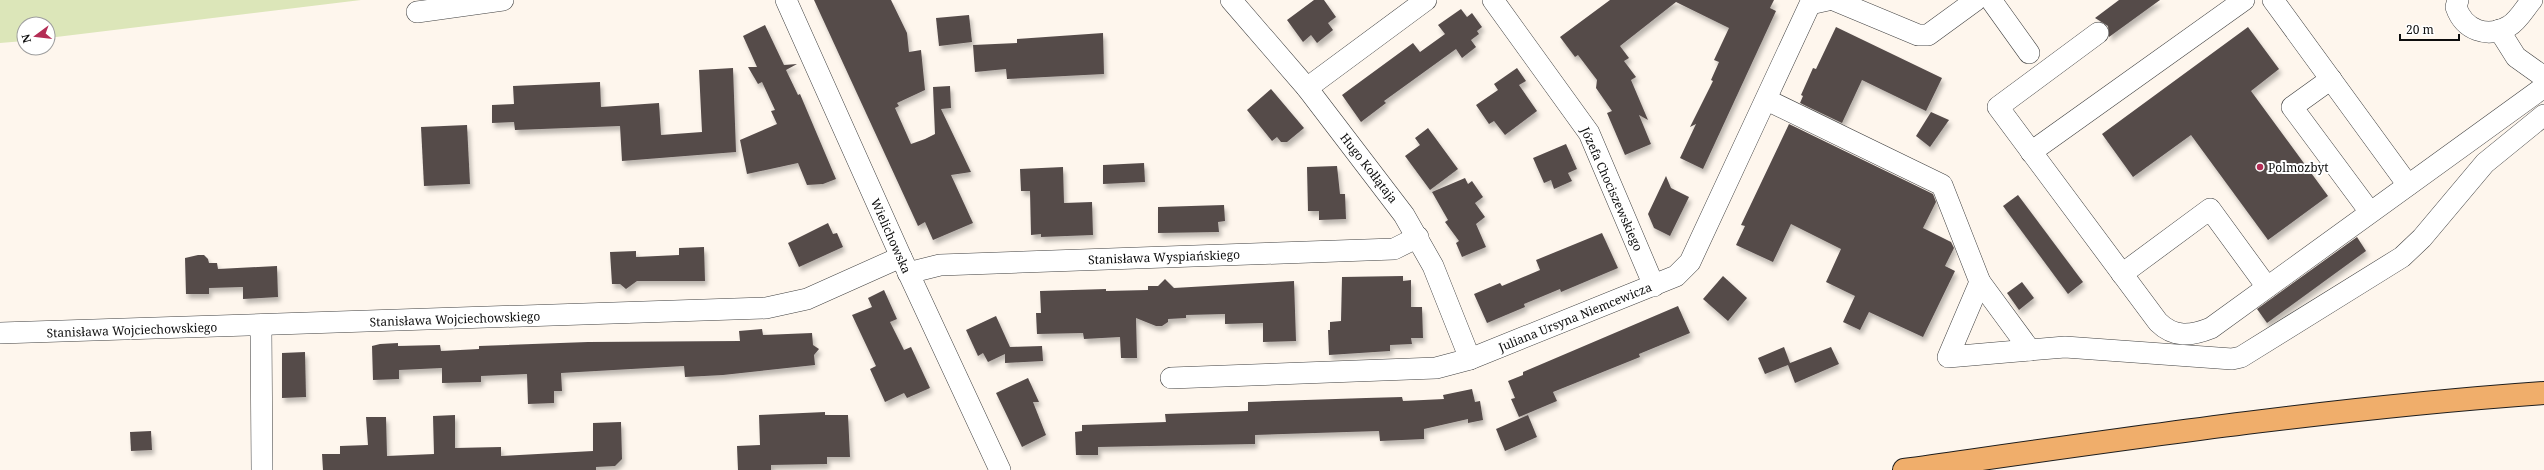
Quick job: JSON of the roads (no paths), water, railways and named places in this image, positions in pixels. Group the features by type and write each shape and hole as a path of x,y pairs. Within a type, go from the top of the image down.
{"main road":[{"path":"1904,470 2313,414 2456,399 2544,393"}],"street":[{"path":"417,12 503,0"},
{"name":"Wielichowska","path":"786,0 904,265 1000,470"},
{"name":"Hugo Kołłątaja","path":"1231,0 1307,88 1389,193 1418,237 1433,266 1470,359"},
{"path":"1307,88 1426,0"},
{"name":"Józefa Chociszewskiego","path":"1493,0 1589,133 1654,286"},
{"path":"1834,0 1918,35 1928,35 1976,0"},
{"path":"1991,0 2030,53"},
{"path":"2031,152 2244,0"},
{"path":"2273,0 2408,185"},
{"path":"2458,0 2456,6 2465,23 2482,32 2499,30 2510,25 2532,0"},
{"name":"Juliana Ursyna Niemcewicza","path":"1171,378 1436,368 1470,359 1676,276 1690,262 1767,100 1819,2"},
{"path":"2499,30 2516,57 2544,77"},
{"path":"2098,33 1998,107 2162,326 2174,333 2185,335 2197,334 2211,328 2544,87"},
{"path":"2331,79 2292,107 2370,212"},
{"path":"1767,100 1942,184 1980,282 2030,350"},
{"path":"1980,282 1948,357 2065,347 2232,359 2250,352 2402,257 2422,238 2485,163 2544,115"},
{"path":"2122,274 2210,209 2267,288"},
{"name":"Stanisława Wyspiańskiego","path":"904,265 1394,249 1418,237"},
{"name":"Stanisława Wojciechowskiego","path":"0,333 261,326 766,308 807,299 904,265"},
{"path":"261,326 262,470"}],"place":[{"name":"Polmozbyt","path":"2260,167"}]}
